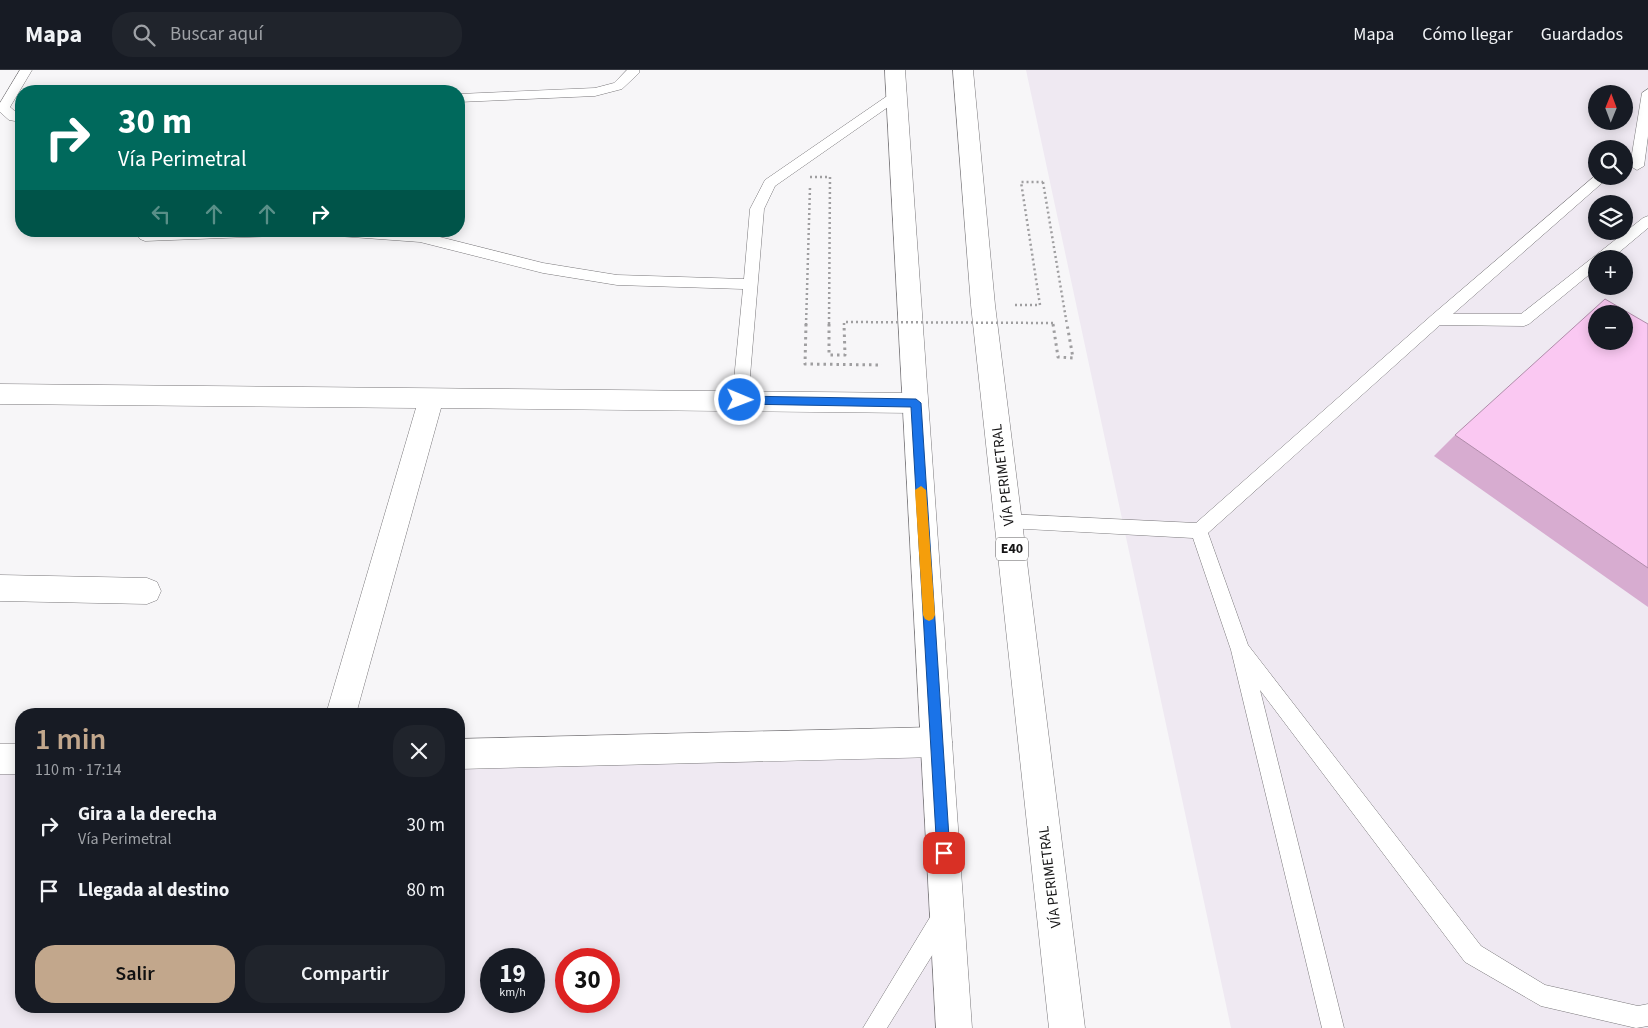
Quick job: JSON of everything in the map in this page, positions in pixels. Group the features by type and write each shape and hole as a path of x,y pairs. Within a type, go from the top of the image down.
{"main road":[{"name":"VÍA PERIMETRAL","path":"963,70 983,305 1067,1028"},
{"path":"896,82 954,1028"},
{"path":"0,394 916,403"},
{"path":"343,708 431,398"},
{"path":"0,588 147,591"},
{"path":"465,754 937,742"},
{"path":"0,759 15,759"}],"lane":[{"path":"17,85 26,70"},
{"path":"465,98 595,92 618,86 633,70"},
{"path":"740,400 757,210 770,184 896,82"},
{"path":"15,88 3,108 15,117"},
{"path":"1633,155 1648,93"},
{"path":"1633,168 1648,174"},
{"path":"1008,521 1199,531 1437,319 1593,185"},
{"path":"1611,250 1648,221"},
{"path":"420,237 544,268 617,280 751,284"},
{"path":"1437,319 1524,320 1588,268"},
{"path":"1199,531 1240,650 1333,1028"},
{"path":"1240,650 1473,954 1541,995 1638,1018 1648,1015"},
{"path":"874,1028 947,910"}],"path":[{"path":"913,365 805,364 810,177 830,177 829,355 844,355 844,322 1053,323 1058,357 1073,358 1044,182 1021,182 1040,305 983,305"}],"shaded area":[{"path":"1026,70 1648,70 1648,1028 1231,1028"},
{"path":"935,754 950,1028 0,1028 0,768 15,768 15,1013 465,1013 465,761"}],"building":[{"path":"1605,299 1615,305 1598,305"},
{"path":"1588,314 1588,350 1633,350 1633,315 1648,324 1648,568 1455,435"}],"slow traffic":[{"path":"921,490 929,615"}],"route":[{"path":"740,400 916,403 944,853"}]}
